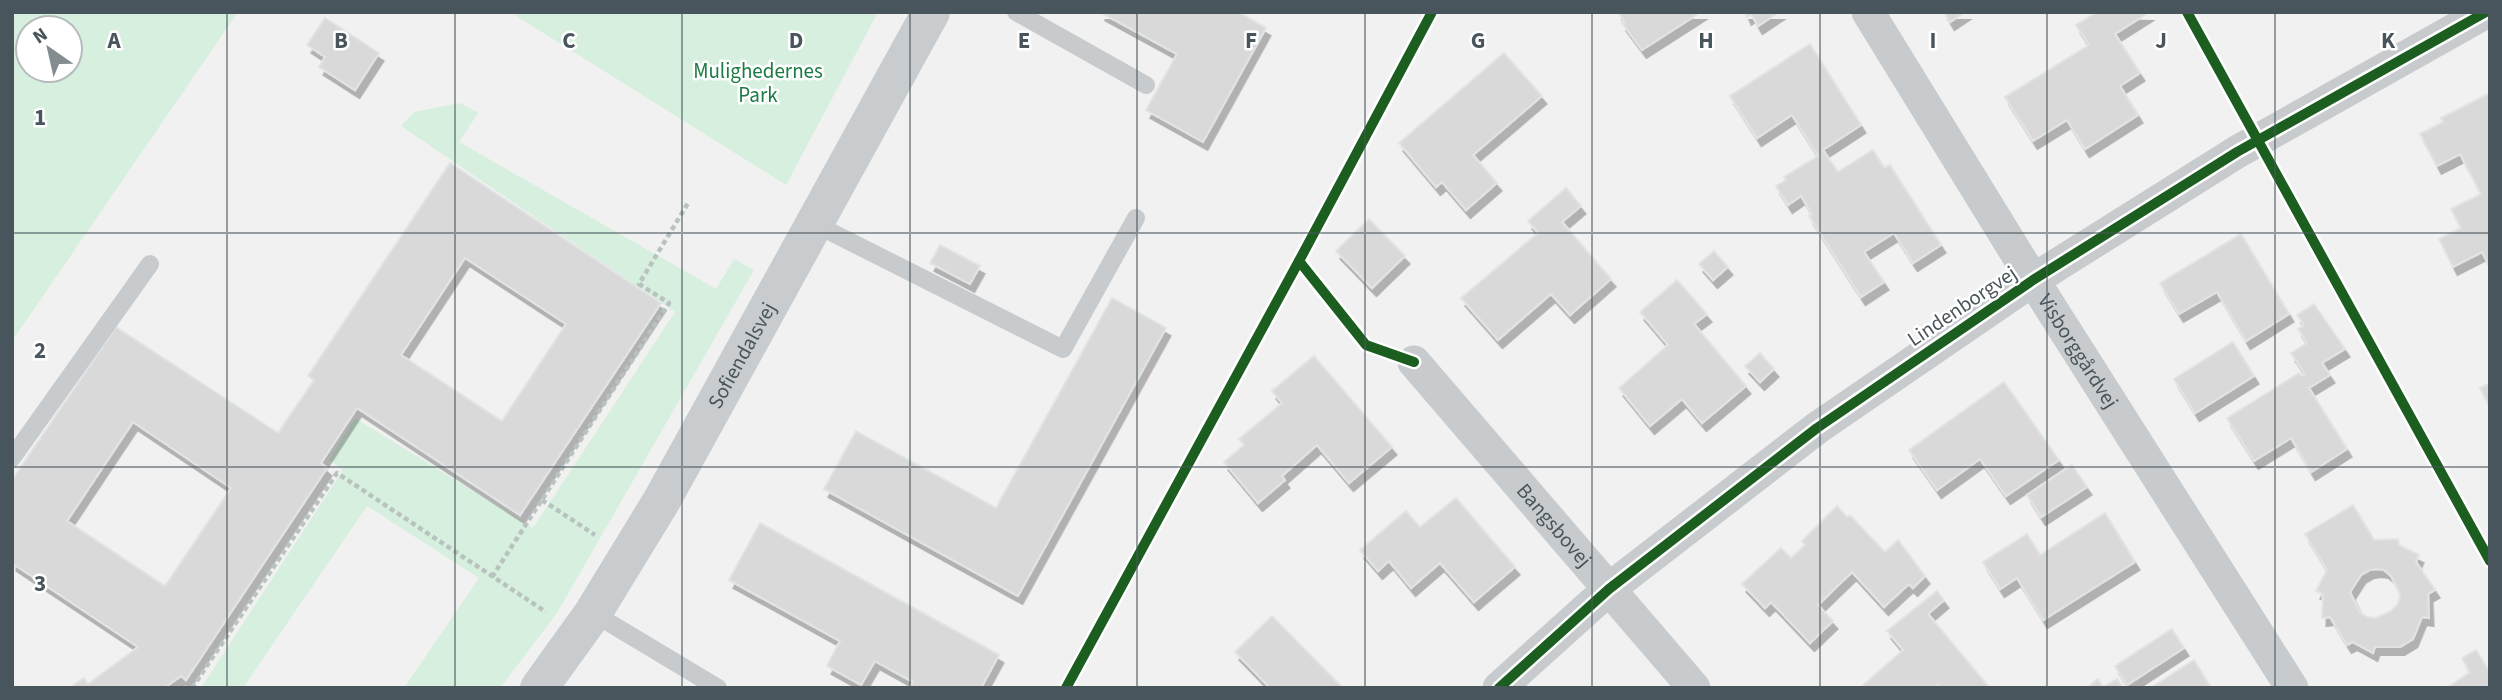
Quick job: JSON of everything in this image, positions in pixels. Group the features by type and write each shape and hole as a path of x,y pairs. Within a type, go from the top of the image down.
{"street":[{"name":"Sofiendalsvej","path":"539,688 586,623 662,500 931,12"},
{"name":"Visborggårdvej","path":"1868,12 2033,280 2292,688"},
{"name":"Lindenborgvej","path":"1499,688 1609,589 1817,428 2033,280 2237,152 2486,12"},
{"name":"Bangsbovej","path":"1414,362 1693,688"}],"lane":[{"path":"1016,12 1146,85"},
{"path":"815,224 1063,349 1136,218"},
{"path":"12,458 150,264"},
{"path":"586,623 718,688"}],"path":[{"path":"492,577 669,303 639,284 688,203"},
{"path":"192,688 337,473 492,577 586,623"},
{"path":"542,500 628,556"}],"green space":[{"path":"12,12 238,12 12,341"},
{"name":"Mulighedernes Park","path":"510,12 878,12 786,185"},
{"path":"460,103 478,113 459,142 716,289 734,259 754,270 557,613 500,688 404,688 479,578 367,506 243,688 201,688 343,470 329,460 355,418 533,528 675,312 401,126 414,112"}],"building":[{"path":"1100,12 1238,12 1266,28 1203,142 1146,110 1177,54"},
{"path":"1618,12 1701,12 1642,50 1622,23 1625,22"},
{"path":"1745,12 1779,12 1758,26 1751,14 1747,17"},
{"path":"1944,12 1965,12 1950,22"},
{"path":"2097,12 2148,13 2115,34 2140,73 2120,86 2138,115 2085,149 2067,120 2033,141 2005,97 2089,45 2076,25"},
{"path":"325,18 379,53 355,90 319,67 325,57 307,45"},
{"path":"1810,44 1861,125 1823,150 1838,172 1873,150 1884,168 1890,165 1941,245 1913,263 1894,233 1864,252 1884,282 1861,297 1809,216 1812,214 1801,196 1788,205 1776,186 1786,180 1784,177 1818,156 1792,115 1757,138 1730,96"},
{"path":"1504,53 1542,96 1473,155 1497,183 1466,210 1442,182 1436,187 1399,143"},
{"path":"2490,93 2490,267 2482,252 2453,267 2439,239 2461,228 2451,209 2481,194 2460,154 2437,166 2420,134 2443,122 2441,118"},
{"path":"450,163 661,303 520,515 357,408 321,463 327,468 186,680 181,676 164,688 70,688 84,678 88,684 138,647 12,563 12,480 116,327 278,433 314,380 308,376","holes":["465,258 566,324 502,421 401,355","133,422 231,488 165,586 67,521"]},
{"path":"1566,188 1581,206 1562,222 1611,279 1570,315 1551,294 1498,340 1461,298 1538,233 1528,221"},
{"path":"1369,219 1405,256 1372,288 1336,251"},
{"path":"2241,234 2289,314 2246,341 2217,292 2179,314 2160,283"},
{"path":"940,245 980,266 970,284 930,263"},
{"path":"1714,251 1728,267 1713,280 1699,264"},
{"path":"1677,280 1707,314 1694,324 1746,386 1702,423 1682,399 1650,426 1619,388 1668,345 1640,312"},
{"path":"1112,298 1166,328 1018,596 824,489 856,431 996,508"},
{"path":"2314,304 2345,349 2322,363 2330,375 2309,388 2347,449 2311,472 2291,438 2254,461 2227,418 2299,373 2301,376 2305,374 2291,353 2307,343 2298,329 2304,325 2297,315"},
{"path":"2233,342 2254,376 2195,413 2174,379"},
{"path":"1760,353 1774,369 1760,382 1745,366"},
{"path":"1314,356 1392,447 1349,483 1317,445 1282,476 1285,480 1258,503 1224,462 1244,445 1239,439 1282,403 1272,391"},
{"path":"2004,382 2059,460 2006,496 1980,459 1937,490 1909,450"},
{"path":"2490,383 2490,407 2480,388"},
{"path":"2072,465 2087,487 2041,517 2027,495"},
{"path":"1456,498 1515,567 1474,602 1440,563 1411,588 1389,561 1378,571 1360,550 1406,511 1420,527"},
{"path":"2353,505 2374,540 2398,539 2399,545 2419,555 2416,562 2435,590 2428,594 2429,618 2422,617 2413,639 2400,647 2375,647 2373,653 2353,642 2347,645 2330,617 2322,618 2323,594 2316,591 2327,570 2305,534","holes":["2370,570 2384,570 2391,576 2400,594 2398,604 2391,611 2376,618 2367,617 2359,611 2350,592 2361,575"]},
{"path":"1837,506 1847,517 1850,515 1885,552 1898,540 1925,576 1913,588 1909,584 1884,607 1852,572 1818,605 1833,621 1810,643 1771,602 1765,608 1742,584 1781,548 1791,558 1805,545 1802,541"},
{"path":"2105,513 2135,562 2043,620 2017,578 2000,589 1983,562 2027,534 2040,555"},
{"path":"760,523 999,655 981,688 910,688 913,682 875,661 861,685 827,666 840,641 729,580"},
{"path":"1937,591 1944,600 1928,614 1990,688 1941,688 1938,684 1933,688 1860,688 1903,650 1887,631"},
{"path":"1272,616 1343,688 1270,688 1235,652"},
{"path":"2172,629 2184,648 2127,685 2115,666"},
{"path":"2476,650 2490,672 2490,688 2447,688 2470,672 2462,658"},
{"path":"2194,660 2211,688 2151,688"},
{"path":"2098,679 2103,687 2117,679 2123,688 2087,688"}],"cycle path":[{"path":"1066,688 1432,12"},
{"path":"2187,12 2490,561"},
{"path":"1499,688 1609,589 1817,428 2033,280 2237,152 2486,12"},
{"path":"1299,261 1366,345 1414,362"}]}
